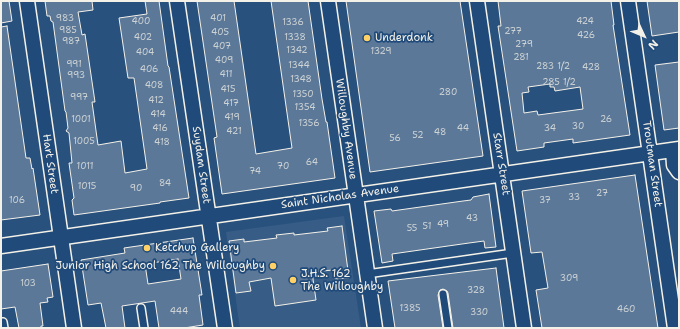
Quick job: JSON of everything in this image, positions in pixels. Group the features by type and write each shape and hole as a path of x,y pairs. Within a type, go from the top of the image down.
{"street":[{"name":"Hart Street","path":"27,1 74,328"},
{"name":"Suydam Street","path":"177,1 225,328"},
{"name":"Willoughby Avenue","path":"328,1 375,328"},
{"name":"Starr Street","path":"477,1 524,328"},
{"name":"Troutman Street","path":"628,1 675,328"},
{"name":"Saint Nicholas Avenue","path":"1,246 676,149"},
{"path":"676,149 674,165 679,172"}],"lane":[{"path":"367,274 513,253"},
{"path":"443,294 448,328"},
{"path":"141,308 144,328"}],"shaded area":[{"name":"J.H.S. 162 The Willoughby","path":"344,216 361,328 240,328 226,232"}],"building":[{"path":"1,1 9,1 12,21 1,23"},
{"path":"45,1 92,1 93,10 78,12 82,35 85,34 95,102 92,102 98,145 121,141 125,173 147,169 134,78 128,78 119,18 147,14 145,1 159,1 189,198 74,215 72,200 74,198 69,163 72,163 69,133 66,131 68,128 53,22 51,21 50,16 47,16"},
{"path":"197,1 234,1 256,154 292,148 271,1 308,1 335,178 222,194 214,138 217,137"},
{"path":"346,1 460,1 483,156 370,172"},
{"path":"498,1 611,1 613,25 630,135 573,143 573,139 544,143 544,147 517,151 498,26 501,26","holes":["550,84 550,87 554,87 555,91 580,87 583,109 538,115 537,111 524,113 522,93 529,92 528,87"]},
{"path":"647,1 679,1 679,32 652,36"},
{"path":"7,26 26,158 30,158 32,169 33,168 40,215 1,220 1,27"},
{"path":"679,62 679,128 664,130 655,65"},
{"path":"635,175 658,328 542,328 536,290 548,288 542,252 531,253 522,191"},
{"path":"489,194 496,247 485,248 484,241 469,243 392,254 393,261 382,263 374,211 391,209 392,211 471,200 473,197"},
{"name":"Junior High School 162 The Willoughby","path":"342,226 349,278 335,279 333,270 312,272 316,300 275,306 271,278 249,282 251,291 236,293 229,241 244,239 244,242 277,238 276,235 294,233 294,235 328,231 327,228"},
{"path":"193,238 202,295 199,295 203,325 184,328 159,328 155,301 122,306 125,328 106,328 101,303 88,305 81,260 125,253 124,248","holes":["178,259 181,279 148,284 145,264"]},
{"path":"48,264 53,297 47,298 48,302 40,303 43,326 41,326 41,328 19,328 15,307 1,309 1,271"},
{"path":"496,268 504,328 453,328 448,293 443,289 440,290 438,295 443,328 395,328 388,281"}],"place":[{"name":"Underdonk","path":"367,38"},
{"name":"Ketchup Gallery","path":"147,248"},
{"name":"Junior High School 162 The Willoughby","path":"273,266"},
{"name":"J.H.S. 162 The Willoughby","path":"293,280"}]}
